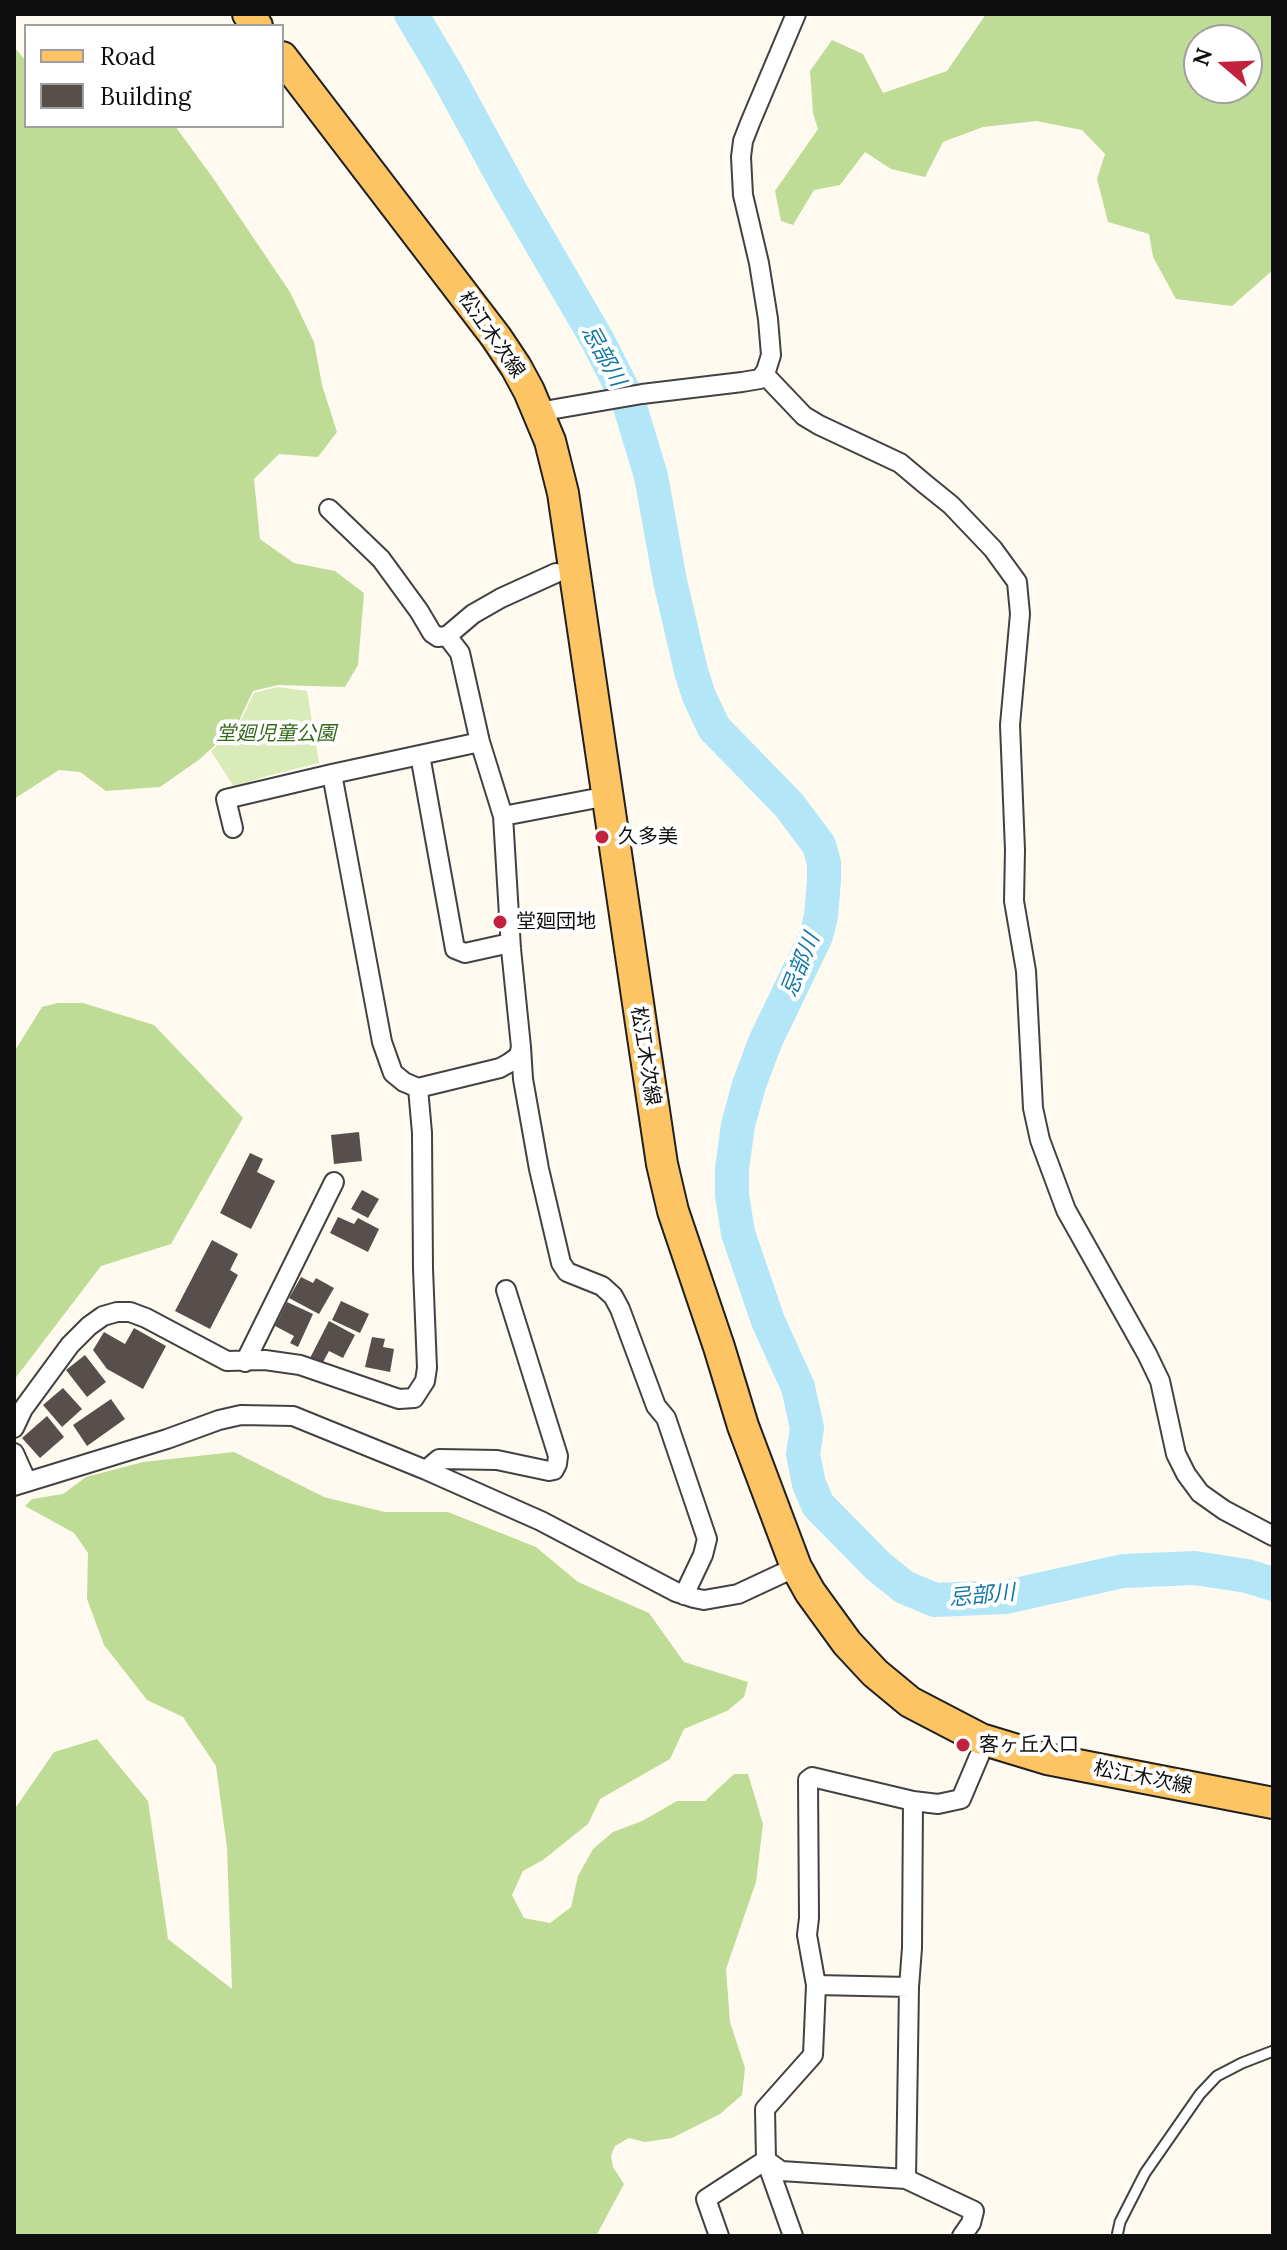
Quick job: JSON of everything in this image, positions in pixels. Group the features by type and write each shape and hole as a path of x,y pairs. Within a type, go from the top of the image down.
{"main road":[{"name":"松江木次線","path":"284,60 496,337 516,367 550,441 563,493 658,1136 673,1211 743,1426 796,1567 824,1614 875,1673 910,1702 946,1722 986,1740 1047,1759 1273,1803"}],"street":[{"path":"538,412 607,399 760,379 764,374 771,355 769,328 759,263 743,195 741,157 743,141 796,14"},
{"path":"764,374 804,416 900,463 951,505 993,549 1017,582 1020,614 1010,725 1014,901 1026,971 1033,1108 1040,1140 1066,1210 1160,1381 1176,1454 1186,1474 1200,1493 1224,1510 1273,1536"},
{"path":"329,509 381,559 432,633 438,637 447,636 487,606 556,573"},
{"path":"447,636 460,653 480,742 503,816 510,943 523,1079 545,1201 561,1263 567,1272 602,1286 613,1296 656,1406 666,1418 707,1539 684,1595"},
{"path":"233,828 226,799 480,742"},
{"path":"420,755 455,949 465,953 510,943"},
{"path":"332,774 385,1057 393,1073 418,1088 500,1068 519,1056 521,1047"},
{"path":"503,816 608,796"},
{"path":"14,1428 23,1409 70,1345 103,1316 117,1312 130,1312 146,1318 219,1359 245,1362 265,1360 300,1365 399,1399 414,1398 425,1381 427,1368 422,1133 418,1088"},
{"path":"245,1362 334,1182"},
{"path":"426,1470 439,1459 497,1460 549,1471 554,1470 557,1464 558,1456 506,1290"},
{"path":"14,1453 20,1484 219,1420 241,1415 293,1416 541,1521 684,1595 704,1600 738,1594 796,1567"},
{"path":"793,2236 766,2160 765,2109 813,2055 816,1985 807,1935 808,1780 812,1777 913,1801 938,1804 961,1799 986,1740"},
{"path":"906,2179 913,1801"},
{"path":"816,1985 909,1987"},
{"path":"766,2160 781,2171 906,2179 974,2211 971,2223 962,2236"},
{"path":"719,2236 706,2199 766,2160"}],"lane":[{"path":"1117,2236 1120,2222 1145,2173 1200,2094 1217,2076 1273,2051"}],"green space":[{"path":"986,14 1273,14 1273,270 1232,306 1176,299 1153,257 1149,234 1108,222 1097,179 1105,154 1082,130 1036,121 983,127 943,142 925,177 891,169 865,152 840,185 814,190 793,225 781,221 775,191 818,129 813,113 810,71 832,40 863,54 883,93 947,71"},
{"path":"14,47 24,59 24,128 176,128 290,292 314,342 322,385 337,432 318,457 279,454 254,479 260,539 294,563 335,571 364,593 358,665 345,687 278,685 253,691 237,725 200,759 160,787 106,791 80,772 59,770 14,799"},
{"name":"堂廻児童公園","path":"277,687 307,691 319,763 234,787 211,751 238,726 254,693"},
{"path":"57,1003 83,1003 154,1025 243,1118 171,1244 101,1266 14,1380 14,1052 42,1007"},
{"path":"234,1452 324,1497 385,1512 448,1512 536,1547 578,1582 649,1613 684,1662 748,1682 744,1697 727,1711 684,1729 670,1759 600,1799 588,1824 543,1860 523,1871 512,1895 524,1918 550,1923 571,1907 578,1876 593,1849 613,1832 642,1821 677,1801 705,1801 734,1774 748,1774 763,1824 756,1882 726,1969 730,2022 745,2068 742,2095 720,2114 672,2138 645,2142 629,2138 615,2146 611,2156 613,2167 624,2184 596,2236 14,2236 14,1810 54,1752 97,1739 148,1801 168,1939 232,1989 227,1848 216,1766 183,1717 147,1700 104,1645 87,1599 88,1553 74,1533 25,1506 32,1499 63,1494 86,1477 143,1462"}],"building":[{"path":"359,1132 362,1161 334,1164 331,1135"},
{"path":"250,1153 263,1159 257,1172 275,1181 251,1229 220,1213"},
{"path":"362,1190 379,1199 368,1218 351,1209"},
{"path":"338,1217 354,1224 358,1218 379,1229 368,1252 330,1233"},
{"path":"212,1240 238,1254 230,1270 238,1275 210,1329 175,1311"},
{"path":"301,1277 313,1283 316,1278 334,1288 319,1314 289,1298"},
{"path":"341,1301 369,1314 360,1333 332,1320"},
{"path":"287,1302 313,1314 298,1347 290,1343 294,1336 275,1326"},
{"path":"329,1321 355,1335 343,1358 329,1351 322,1364 310,1358"},
{"path":"134,1328 166,1346 143,1389 107,1369 93,1350 104,1332 125,1344"},
{"path":"372,1337 385,1339 383,1347 394,1349 390,1372 365,1367"},
{"path":"85,1355 106,1382 87,1397 66,1370"},
{"path":"63,1388 82,1409 62,1427 43,1405"},
{"path":"111,1399 125,1419 87,1446 73,1425"},
{"path":"47,1416 64,1437 40,1458 22,1438"}],"waterway":[{"name":"忌部川","path":"411,14 598,341 628,400 651,476 670,581 691,671 714,728 789,805 819,845 824,863 821,916 816,936 765,1042 749,1085 738,1125 732,1169 732,1195 738,1233 768,1321 798,1387 807,1428 803,1454 809,1484 818,1505 878,1566 904,1587 935,1600 1006,1597 1123,1571 1195,1568 1247,1576 1273,1584"}],"place":[{"name":"久多美","path":"602,837"},
{"name":"堂廻団地","path":"500,922"},
{"name":"客ヶ丘入口","path":"963,1745"}]}
